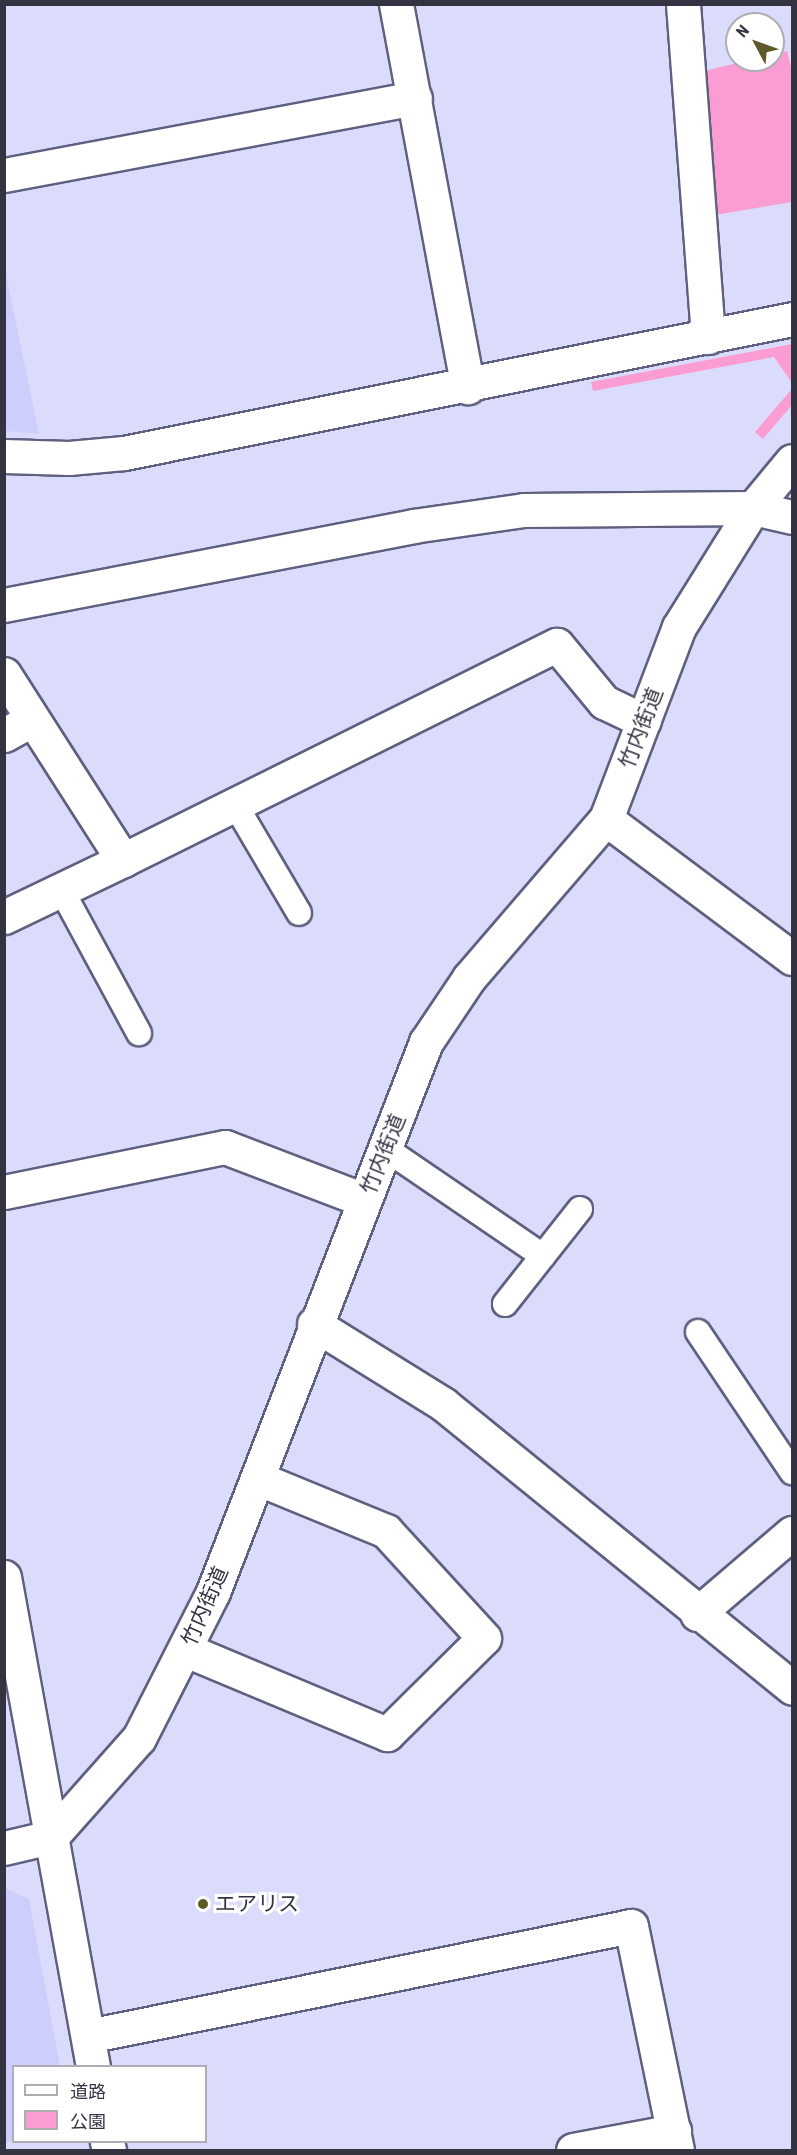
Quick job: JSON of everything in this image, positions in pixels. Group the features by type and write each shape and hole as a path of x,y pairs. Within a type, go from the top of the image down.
{"street":[{"path":"396,4 468,387"},
{"path":"682,4 708,337"},
{"path":"4,175 415,98"},
{"path":"4,456 69,458 124,453 468,387 792,319"},
{"name":"竹内街道","path":"51,1837 139,1738 186,1650 259,1479 314,1324 386,1149 426,1042 469,978 606,819 680,627 753,508 792,460"},
{"path":"4,605 413,526 524,510 753,508 792,517"},
{"path":"4,917 236,806 557,645 604,702 644,722"},
{"path":"4,674 18,727 123,860"},
{"path":"606,819 792,958"},
{"path":"4,1192 225,1147 364,1200"},
{"path":"314,1324 443,1404 697,1614 792,1688"},
{"path":"186,1650 387,1734 484,1638 387,1531 259,1479"},
{"path":"697,1614 792,1533"},
{"path":"4,1577 91,2051 631,1926 675,2141 573,2151"},
{"path":"4,1848 51,1837"}],"lane":[{"path":"236,806 299,912"},
{"path":"61,889 139,1034"},
{"path":"386,1149 543,1256"},
{"path":"505,1304 580,1209"},
{"path":"698,1332 792,1472"}],"shaded area":[{"path":"5,270 39,434 5,431"},
{"path":"5,1888 29,1899 60,2065 12,2065 12,2141 5,2143"}],"green space":[{"path":"787,51 792,71 792,202 715,215 704,71 725,66 725,72 785,72 785,52"},
{"path":"792,344 792,383 774,357 593,391 591,382"},
{"path":"792,389 792,405 763,439 755,432"}],"place":[{"name":"エアリス","path":"203,1904"}]}
